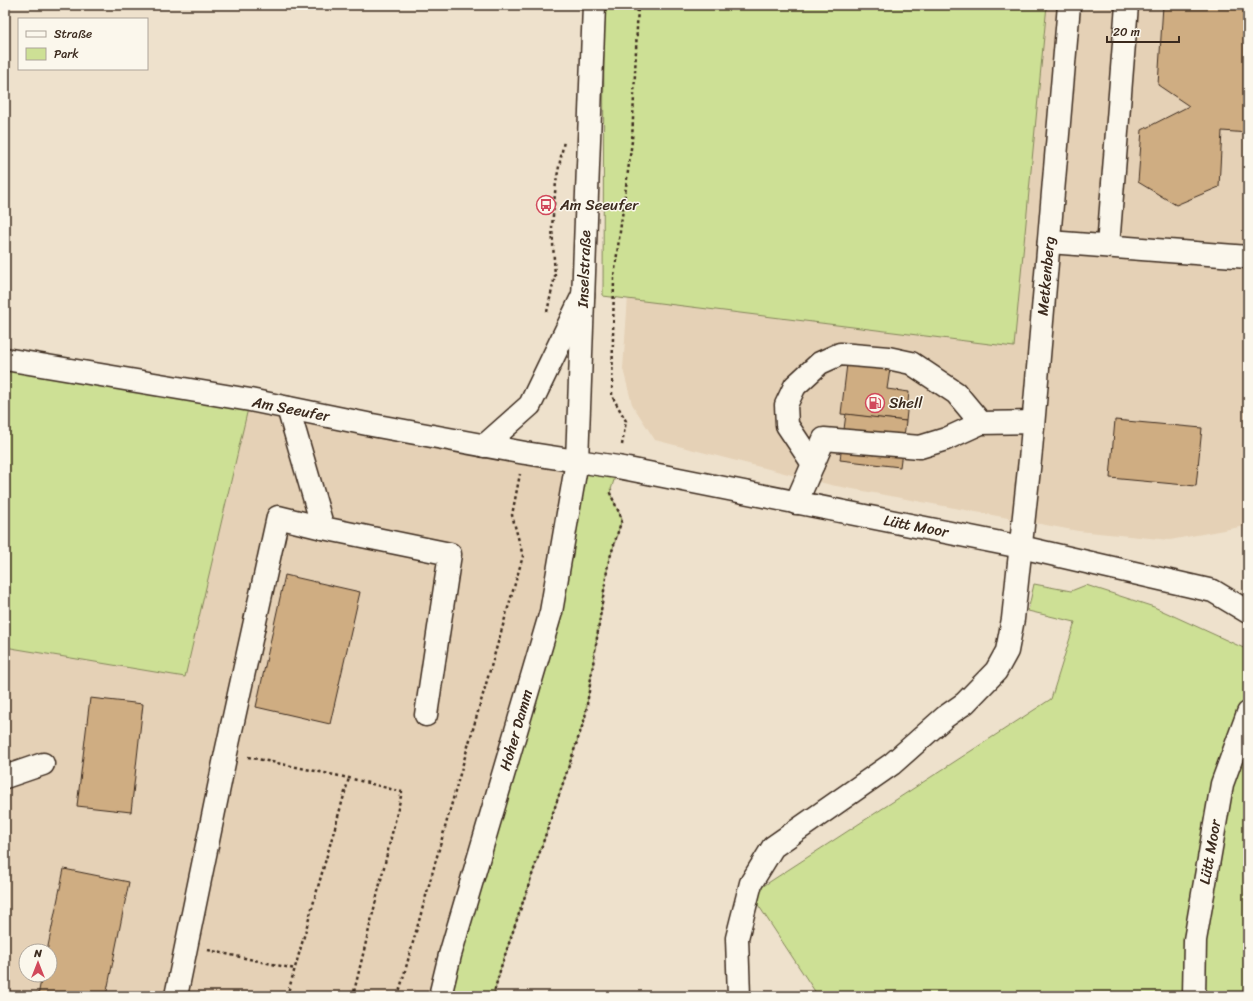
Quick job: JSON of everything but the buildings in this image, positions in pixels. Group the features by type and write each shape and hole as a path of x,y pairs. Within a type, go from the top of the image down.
{"main road":[{"name":"Inselstraße","path":"577,461 594,5"},
{"name":"Metkenberg","path":"739,996 737,938 751,883 773,847 892,764 945,717 965,703 996,671 1007,651 1013,619 1033,422 1069,5"},
{"path":"1108,246 1127,5"},
{"path":"1049,242 1248,257"},
{"path":"484,446 530,405 583,295"},
{"path":"813,464 787,425 786,405 795,386 820,363 840,354 888,358 911,363 956,393 981,423"},
{"name":"Am Seeufer","path":"5,359 250,400 525,454 577,461"},
{"path":"288,408 323,528"},
{"path":"796,503 824,439 920,448 946,439 981,423 1033,422"},
{"name":"Lütt Moor","path":"577,461 618,467 1020,547 1214,591 1248,612"},
{"name":"Hoher Damm","path":"440,996 450,955 551,612 577,461"},
{"path":"176,996 226,753 278,517 323,528 450,554 426,715"},
{"name":"Lütt Moor","path":"1194,996 1195,940 1222,784 1248,713"},
{"path":"5,777 43,764"}],"path":[{"path":"493,996 501,967 585,718 608,564 622,519 610,493 618,467 626,421 612,396 614,277 632,141 638,5"},
{"path":"547,312 555,276 552,227 556,182 564,139"},
{"path":"398,996 522,556 512,515 525,454"},
{"path":"226,753 350,778 402,792 353,996"},
{"path":"287,996 350,778"},
{"path":"186,945 295,969"}],"shaded area":[{"path":"648,5 1248,5 1248,527 1245,526 1170,540 1078,531 831,485 655,440 632,404 623,369"},
{"path":"250,400 577,461 551,612 440,996 5,996 5,647 185,677"}],"green space":[{"path":"604,5 1047,5 1014,347 603,296"},
{"path":"5,359 250,400 185,677 5,647"},
{"path":"577,461 618,467 610,493 622,519 608,564 585,718 501,967 493,996 440,996 551,612"},
{"path":"1034,584 1071,591 1086,585 1154,607 1248,650 1248,996 818,996 751,894 1051,699 1075,622 1028,611"}],"place":[{"name":"Am Seeufer","path":"546,205"},
{"name":"Shell","path":"875,403"}]}
